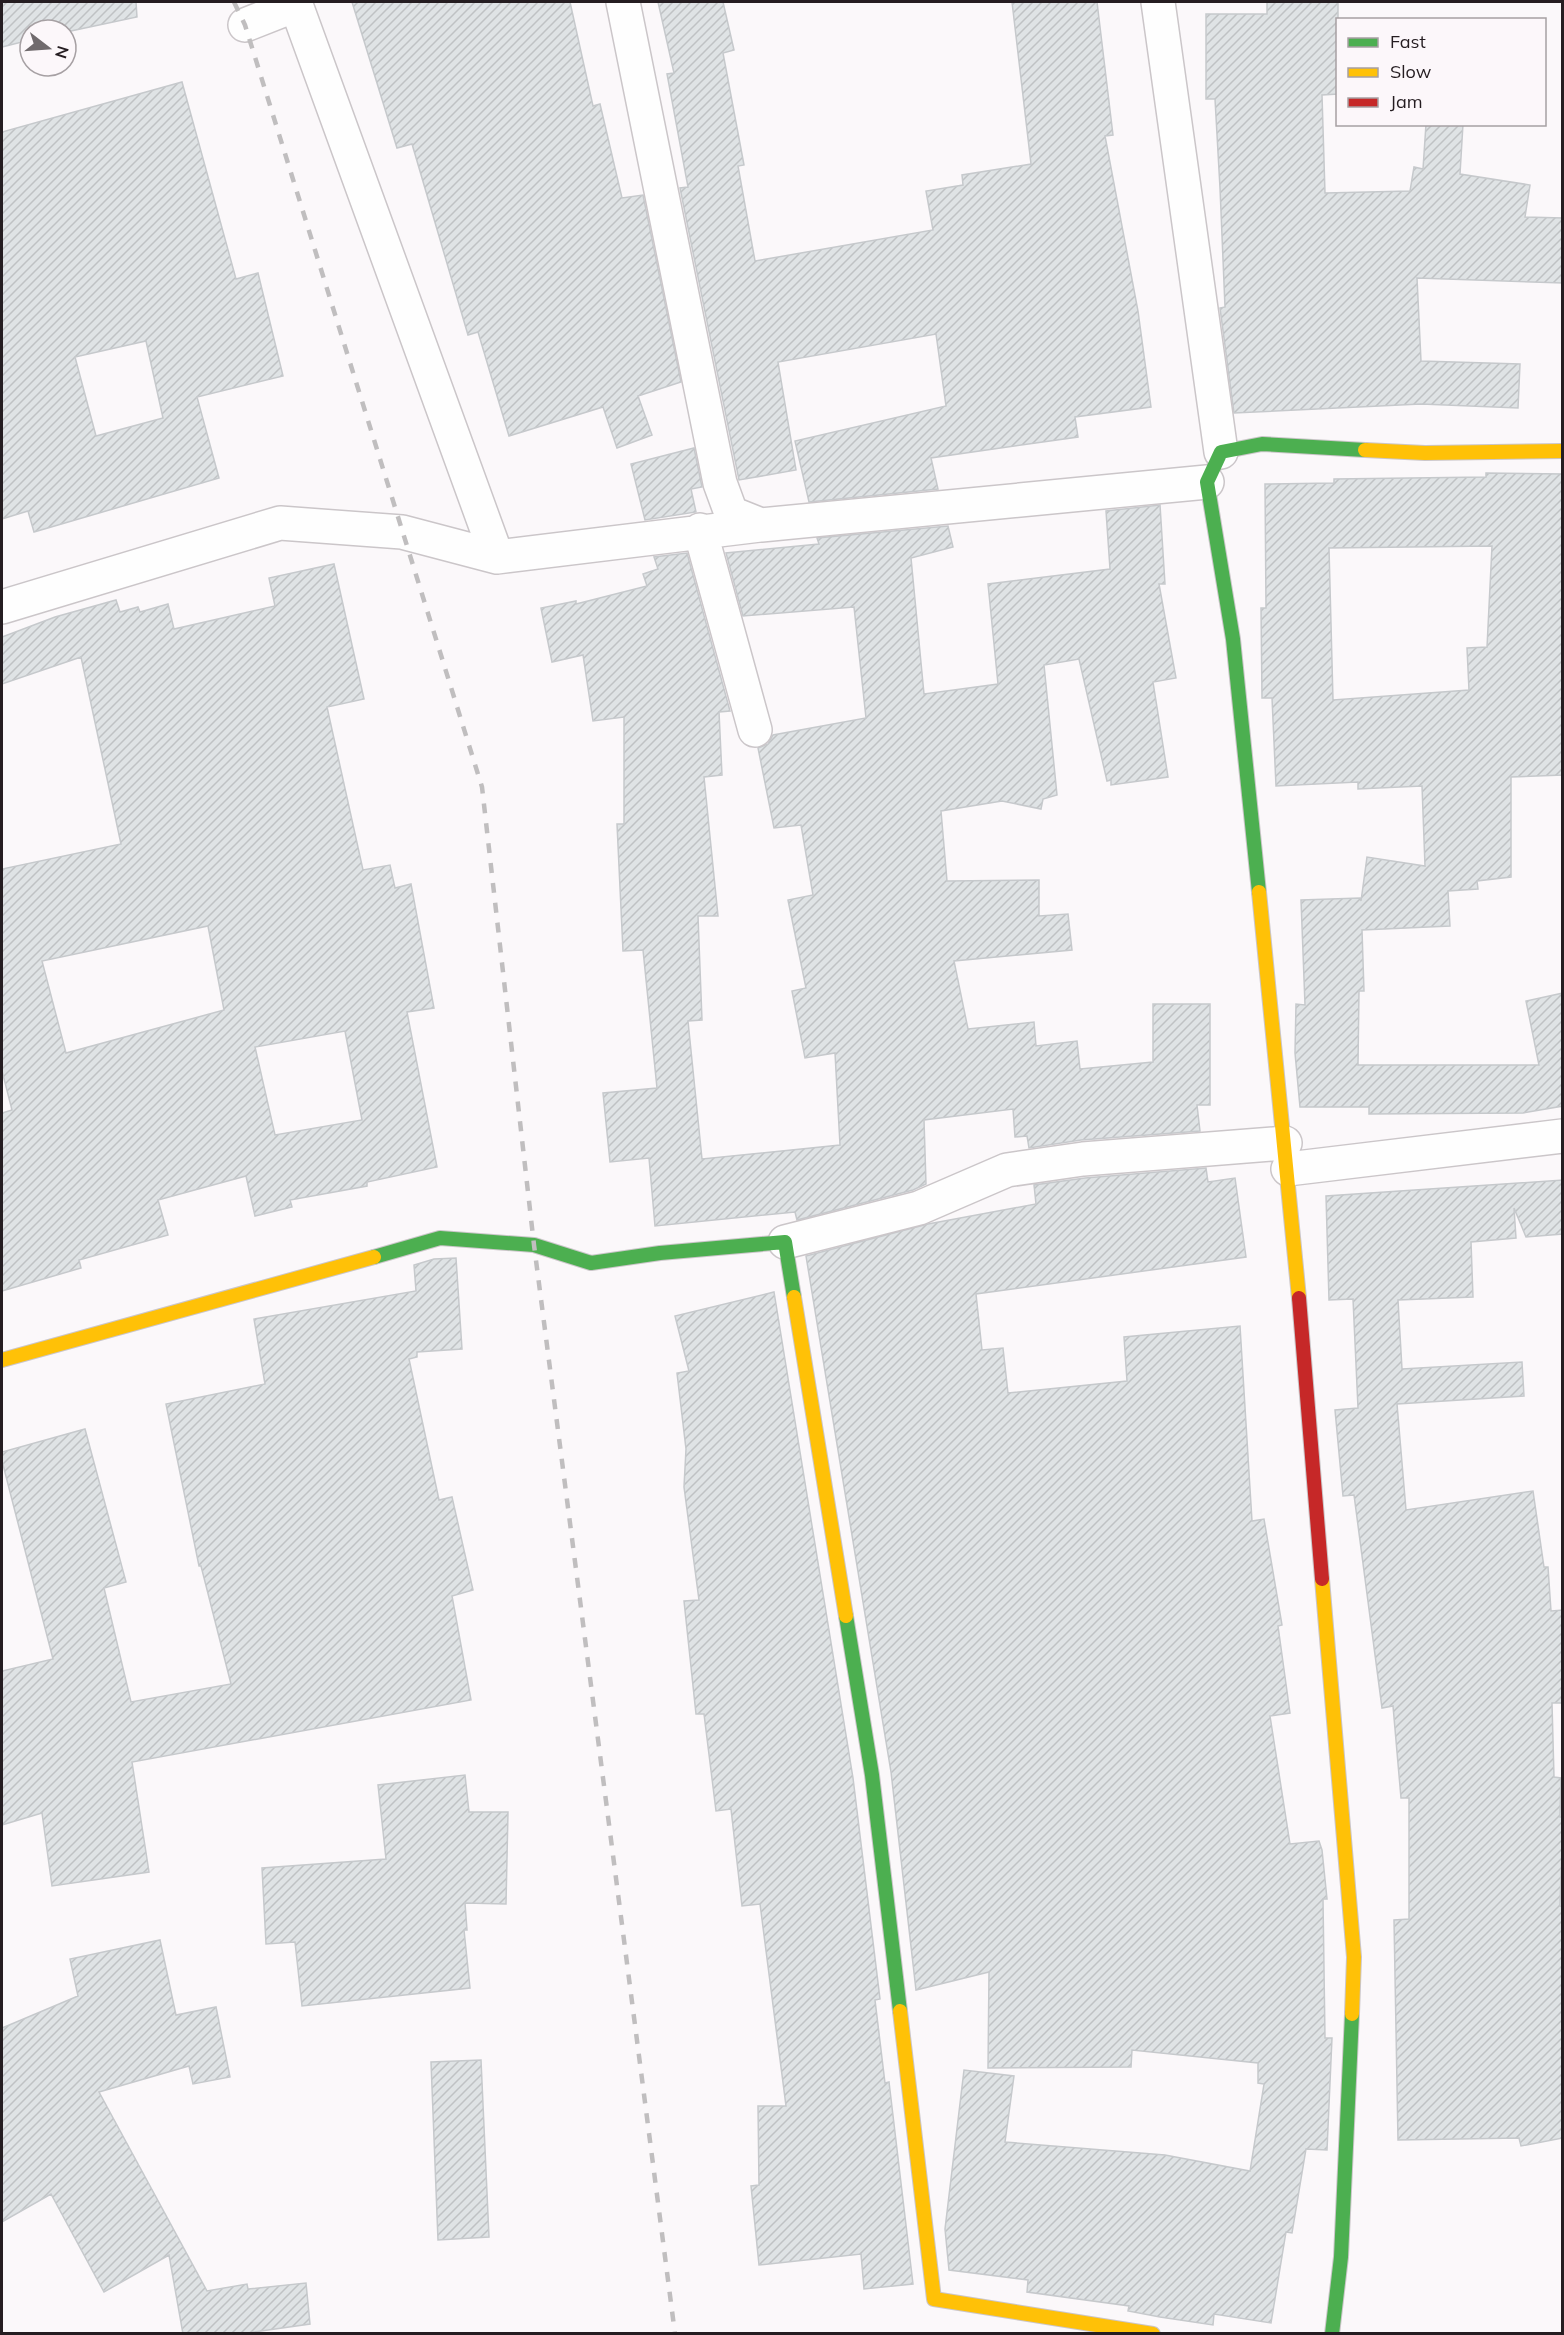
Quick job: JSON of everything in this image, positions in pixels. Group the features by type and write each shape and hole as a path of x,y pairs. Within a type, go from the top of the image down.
{"street":[{"path":"623,2 720,483 731,513 761,525"},
{"path":"1158,2 1221,452 1207,482 1233,639 1287,1156 1354,1957 1341,2257 1332,2334"},
{"path":"245,25 295,3 497,557"},
{"path":"1221,452 1262,444 1425,453 1563,451"},
{"path":"2,607 280,523 402,532 497,557 556,552 700,530 1207,482"},
{"path":"700,530 755,730"},
{"path":"2,1360 440,1238 534,1245 591,1263 660,1253 785,1242 919,1208 1007,1170 1083,1159 1287,1156 1563,1136"},
{"path":"785,1242 872,1775 934,2299 1153,2334"}],"building":[{"path":"2,2 136,2 137,17 78,29 78,18 18,18 18,43 2,47"},
{"path":"352,2 570,2 593,106 600,104 622,198 643,195 681,382 638,396 652,435 617,448 603,407 509,436 478,332 468,335 412,144 397,148"},
{"path":"658,2 723,2 734,50 723,53 744,165 738,166 755,261 933,230 926,191 963,185 962,175 1031,164 1012,2 1097,2 1113,135 1105,136 1138,311 1151,407 1075,417 1078,437 931,458 938,489 809,502 795,441 946,406 936,334 778,362 796,470 739,480 680,188 688,187 667,74 674,73"},
{"path":"1267,2 1338,2 1336,94 1322,95 1325,193 1410,191 1414,167 1423,169 1426,126 1463,126 1460,174 1530,185 1525,217 1563,218 1563,283 1417,278 1421,361 1520,364 1518,408 1421,404 1234,413 1220,308 1225,307 1220,188 1215,99 1206,99 1206,14 1267,14"},
{"path":"182,82 236,279 258,273 283,376 197,397 219,478 34,532 28,511 2,519 2,132","holes":["146,341 163,418 96,436 75,357"]},
{"path":"694,448 702,487 691,489 696,512 645,520 631,464"},
{"path":"1486,473 1563,474 1563,775 1511,777 1511,877 1477,881 1478,889 1448,891 1450,926 1362,930 1364,991 1359,991 1358,1065 1539,1065 1526,1001 1563,993 1563,1106 1523,1113 1369,1114 1369,1107 1300,1107 1295,1053 1296,1004 1305,1005 1301,900 1360,898 1361,901 1367,857 1425,866 1422,786 1358,789 1358,782 1276,786 1272,698 1262,698 1261,608 1266,608 1265,484 1334,483 1334,479 1486,477","holes":["1492,546 1487,647 1467,648 1469,690 1333,700 1329,548"]},
{"path":"1160,505 1165,584 1159,584 1176,678 1153,682 1168,777 1111,785 1111,780 1107,781 1079,659 1044,665 1057,795 1043,799 1041,809 1002,801 941,811 947,881 1039,880 1039,916 1068,914 1072,950 954,961 968,1029 1034,1022 1036,1046 1077,1041 1080,1069 1153,1062 1153,1004 1210,1004 1210,1105 1197,1105 1200,1131 1081,1140 1029,1148 1027,1136 1015,1137 1013,1109 924,1120 926,1184 913,1190 797,1220 795,1212 655,1226 649,1158 610,1162 603,1093 657,1088 643,950 623,951 617,824 624,824 624,717 593,721 583,655 552,662 541,608 576,601 576,604 647,586 643,574 658,569 654,557 687,553 730,711 719,712 722,775 704,777 718,916 698,916 702,1020 688,1021 702,1159 840,1145 835,1053 805,1058 792,991 806,988 788,900 813,895 801,825 774,828 758,748 768,744 773,735 866,718 854,607 743,616 726,553 819,544 817,538 948,526 953,547 911,558 924,694 998,684 988,584 1110,569 1106,511"},
{"path":"334,564 364,699 327,707 363,870 390,865 395,888 411,884 434,1008 407,1012 437,1167 367,1182 367,1186 290,1200 292,1207 255,1216 246,1176 158,1200 168,1235 79,1260 81,1268 2,1291 2,1113 12,1110 2,1071 2,869 121,844 81,657 2,684 2,637 55,617 116,600 120,612 138,607 140,612 168,604 174,629 275,606 269,578","holes":["208,926 224,1010 66,1053 42,961","345,1031 362,1120 275,1135 255,1047"]},
{"path":"1206,1168 1208,1182 1235,1178 1246,1257 976,1294 982,1350 1003,1348 1008,1393 1127,1381 1124,1337 1240,1326 1252,1521 1264,1519 1282,1625 1278,1626 1290,1713 1270,1716 1290,1844 1319,1841 1322,1850 1327,1899 1323,1899 1325,2038 1332,2038 1327,2150 1306,2149 1292,2233 1286,2232 1271,2323 1214,2314 1213,2325 1128,2311 1129,2306 1027,2292 1028,2280 949,2270 945,2229 964,2070 1014,2076 1005,2142 1165,2155 1250,2171 1264,2084 1258,2083 1258,2063 1132,2050 1131,2067 988,2068 989,1972 916,1990 891,1772 806,1256 928,1224 1036,1204 1034,1185 1085,1178"},
{"path":"1563,1180 1563,1234 1526,1237 1514,1208 1516,1238 1471,1242 1473,1297 1398,1300 1402,1369 1522,1362 1524,1396 1397,1404 1406,1510 1533,1491 1544,1567 1548,1567 1551,1611 1563,1610 1563,1703 1552,1703 1554,1777 1561,1778 1560,1817 1563,1817 1560,1906 1563,1907 1563,2138 1521,2146 1519,2138 1398,2140 1394,1920 1409,1919 1409,1798 1401,1798 1393,1706 1382,1708 1354,1495 1343,1496 1335,1410 1358,1408 1353,1299 1329,1300 1326,1196"},
{"path":"456,1258 462,1349 417,1352 417,1357 409,1359 439,1500 452,1497 473,1590 452,1596 471,1700 132,1762 149,1872 52,1886 42,1813 2,1825 2,1671 53,1659 2,1461 2,1452 85,1429 126,1582 104,1588 131,1702 231,1684 201,1566 199,1566 166,1404 265,1384 254,1319 416,1291 414,1265 434,1259"},
{"path":"774,1292 853,1778 880,1999 875,2000 885,2083 889,2082 913,2284 864,2289 861,2254 759,2265 751,2186 759,2185 758,2106 786,2106 760,1904 742,1906 731,1809 716,1811 704,1714 696,1714 684,1601 699,1600 684,1487 686,1449 677,1373 689,1371 675,1316"},
{"path":"465,1775 469,1812 508,1812 506,1904 465,1903 467,1930 464,1930 470,1988 302,2006 295,1942 266,1944 262,1868 386,1859 378,1785"},
{"path":"160,1940 176,2015 216,2007 230,2077 193,2084 189,2066 99,2092 207,2291 247,2284 248,2289 306,2283 310,2324 240,2334 183,2334 169,2255 104,2292 51,2194 2,2222 2,2028 78,1996 70,1959"},
{"path":"481,2060 489,2237 438,2240 431,2062"}],"railway":[{"path":"234,2 245,25 482,787 534,1245 675,2334"}],"traffic: fast":[{"path":"1259,892 1233,639 1207,482 1221,452 1262,444 1365,450"},
{"path":"374,1257 440,1238 534,1245 591,1263 660,1253 785,1242 794,1297"},
{"path":"846,1616 872,1775 900,2011"},
{"path":"1332,2334 1341,2257 1352,2014"}],"traffic: slow":[{"path":"1365,450 1425,453 1562,451"},
{"path":"1259,892 1299,1298"},
{"path":"2,1360 374,1257"},
{"path":"794,1297 846,1616"},
{"path":"1322,1579 1354,1957 1352,2014"},
{"path":"900,2011 934,2299 1153,2334"}],"traffic: jam":[{"path":"1299,1298 1322,1579"}]}
